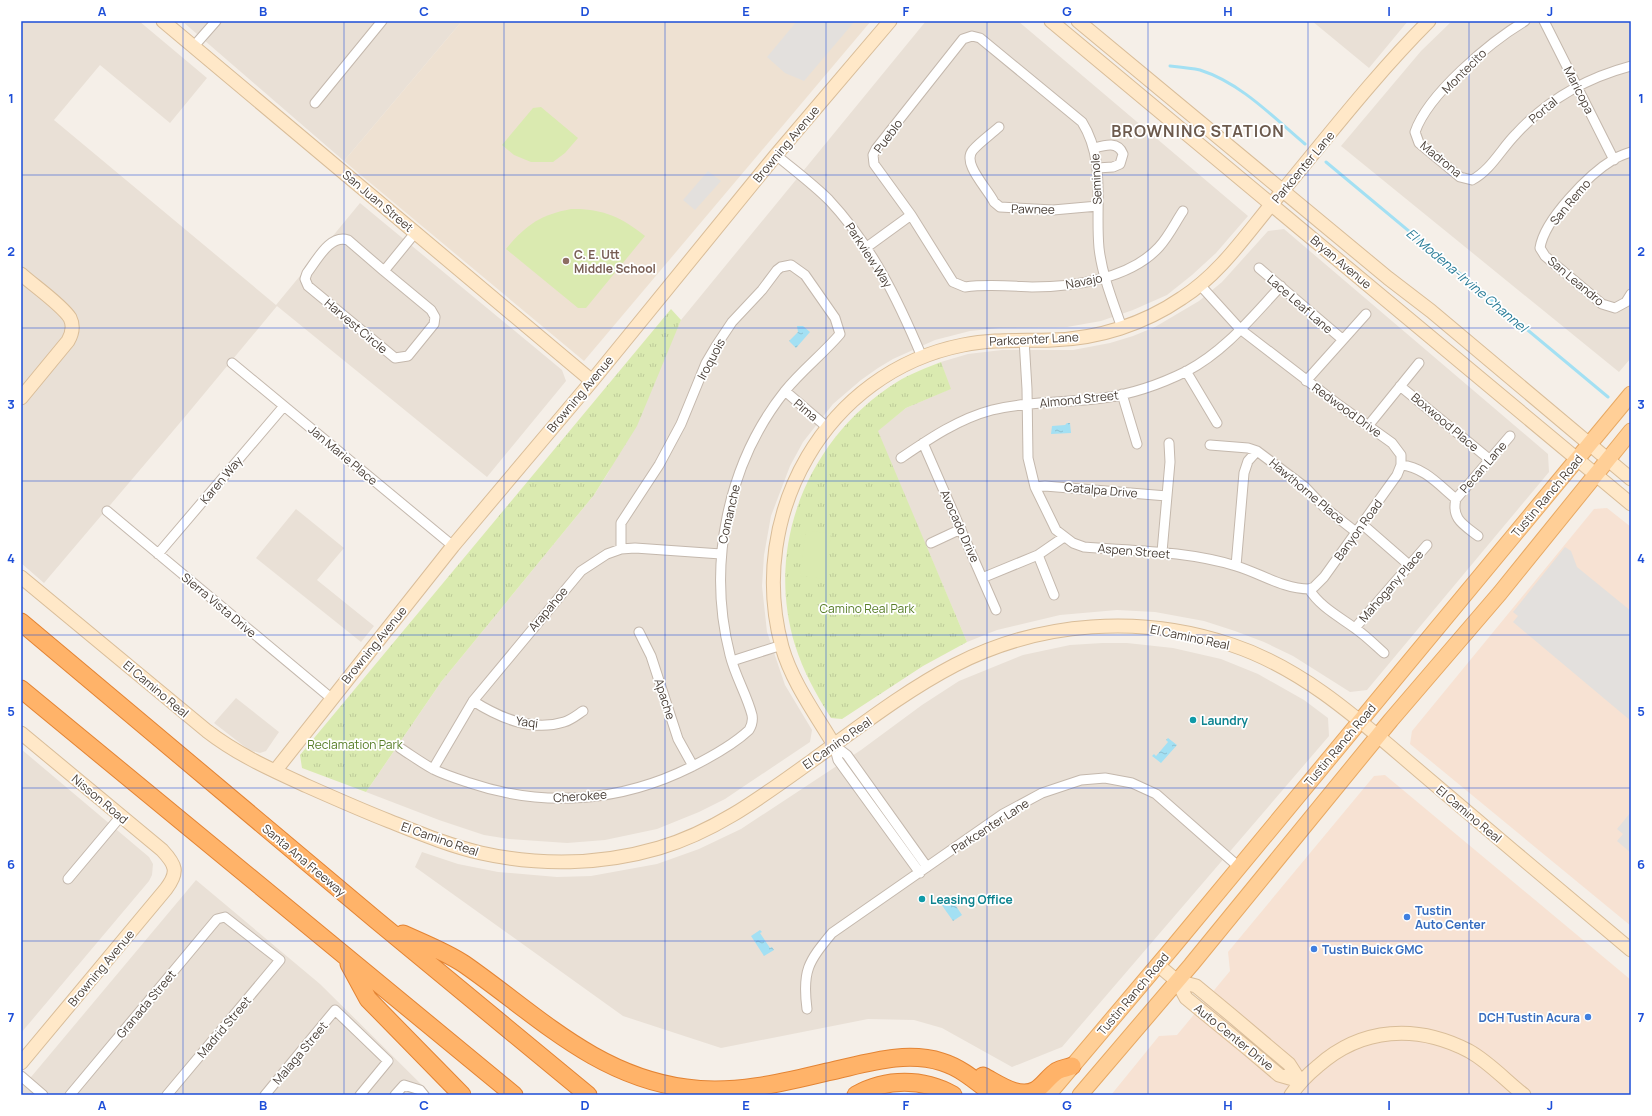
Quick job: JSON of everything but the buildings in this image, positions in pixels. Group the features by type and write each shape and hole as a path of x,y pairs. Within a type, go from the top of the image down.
{"highway":[{"name":"Santa Ana Freeway","path":"21,622 376,920 588,1095"},
{"path":"21,689 514,1095"},
{"path":"376,920 462,963 587,1054 622,1071 656,1083 687,1088 728,1089 768,1084 889,1058 914,1057 960,1064 1004,1088 1020,1092 1037,1090 1057,1071 1072,1066"},
{"path":"345,957 368,999 462,1095"},
{"path":"941,1062 967,1075 994,1095"},
{"path":"856,1095 875,1086 907,1082 928,1085 953,1095"}],"main road":[{"name":"San Juan Street","path":"163,21 592,381"},
{"name":"Browning Avenue","path":"275,772 331,698 453,546 592,381 776,155 890,21"},
{"name":"Bryan Avenue","path":"1052,21 1631,504"},
{"name":"Bryan Avenue","path":"1078,21 1283,191 1431,311 1631,479"},
{"name":"Parkcenter Lane","path":"834,745 796,681 782,645 776,616 773,585 778,528 795,479 812,448 828,428 850,404 866,390 890,374 922,357 963,345 1001,339 1071,339 1100,334 1122,328 1166,308 1200,285 1220,266 1392,61 1430,21"},
{"path":"21,274 65,312 72,326 71,335 68,342 21,398"},
{"name":"Tustin Ranch Road","path":"1048,1095 1158,965 1631,394"},
{"name":"Tustin Ranch Road","path":"1080,1095 1177,981 1378,737 1500,593 1631,431"},
{"name":"El Camino Real","path":"21,577 222,744 243,756 275,772 366,812 447,844 481,853 514,859 562,862 581,862 634,854 662,847 703,832 742,810 932,677 958,663 998,646 1054,631 1116,625 1167,629 1232,645 1274,664 1321,691 1359,721 1631,950"},
{"name":"Nisson Road","path":"21,733 162,850 172,861 175,869"},
{"name":"Browning Avenue","path":"21,1064 166,889 173,879 175,869"},
{"name":"Auto Center Drive","path":"1158,965 1177,981 1196,986 1289,1064 1300,1081"},
{"path":"1292,1095 1300,1081 1331,1055 1356,1041 1373,1036 1397,1033 1419,1034 1436,1038 1470,1052 1524,1095"}],"street":[{"path":"194,46 216,21"},
{"path":"315,103 382,21"},
{"name":"Montecito","path":"1415,132 1419,121 1446,87 1496,40 1525,21"},
{"name":"Maricopa","path":"1544,21 1614,160"},
{"name":"Seminole","path":"972,36 980,38 1082,122 1091,136 1097,168 1100,249 1106,277 1122,328"},
{"name":"Pueblo","path":"958,286 953,282 911,215 874,164 873,155 876,149 963,39 972,36"},
{"name":"Portal","path":"1472,180 1483,174 1516,134 1544,107 1577,86 1614,71 1631,66"},
{"name":"Pawnee","path":"998,127 972,151 969,157 970,166 994,202 1000,207 1053,210 1098,206"},
{"name":"Madrona","path":"1415,132 1419,143 1454,172 1460,176 1472,180"},
{"path":"1094,148 1116,145 1121,148 1123,154 1120,164 1113,167 1097,168"},
{"name":"San Remo","path":"1540,248 1542,238 1558,213 1588,179 1614,160 1631,152"},
{"name":"Parkview Way","path":"776,155 828,199 866,247 891,288 922,357"},
{"name":"Navajo","path":"958,286 1046,287 1072,285 1106,277 1141,262 1154,252 1163,242 1183,211"},
{"path":"866,247 911,215"},
{"path":"384,271 415,232"},
{"name":"Harvest Circle","path":"341,238 348,240 384,271 431,310 435,317 434,324 408,356 402,358 395,358 308,286 305,279 307,273 334,240 341,238"},
{"name":"San Leandro","path":"1540,248 1545,256 1602,304 1615,308 1626,302 1631,294"},
{"name":"Iroquois","path":"621,549 621,523 659,465 716,346 732,322 762,290 777,270 781,267 791,265 805,275 835,318 840,334"},
{"name":"Lace Leaf Lane","path":"1259,268 1342,339"},
{"name":"Redwood Drive","path":"1200,285 1240,329 1306,381 1397,448 1401,455 1401,465"},
{"name":"Almond Street","path":"901,458 939,432 990,411 1122,394 1152,386 1186,371 1221,349 1281,286"},
{"path":"1306,381 1342,339 1366,314"},
{"name":"Comanche","path":"752,725 752,716 732,661 724,626 720,593 721,554 728,510 745,459 758,432 785,391 840,334"},
{"name":"Aspen Street","path":"1024,339 1028,405 1028,458 1035,487 1052,523 1064,537 1073,543 1084,546 1162,552 1236,566 1291,587 1309,589"},
{"name":"Jan Marie Place","path":"232,363 453,546"},
{"path":"1368,426 1419,363"},
{"path":"1186,371 1217,423"},
{"name":"Boxwood Place","path":"1400,386 1490,459"},
{"name":"Pima","path":"785,391 828,428"},
{"path":"1122,394 1137,444"},
{"name":"Karen Way","path":"158,554 284,406"},
{"name":"Pecan Lane","path":"1456,499 1510,436"},
{"name":"Avocado Drive","path":"923,443 996,610"},
{"path":"1162,552 1170,462 1169,443"},
{"name":"Hawthorne Place","path":"1210,445 1248,448 1257,451 1305,487 1324,507 1359,528 1409,565"},
{"path":"1236,566 1244,473 1248,460 1257,451"},
{"path":"1401,465 1410,466 1424,472 1456,499 1454,507 1455,514 1478,536"},
{"name":"Banyon Road","path":"1309,589 1314,587 1324,578 1397,474 1401,465"},
{"name":"Catalpa Drive","path":"1035,487 1045,486 1167,496"},
{"name":"Sierra Vista Drive","path":"107,511 331,698"},
{"path":"931,543 961,529"},
{"path":"982,578 1038,555 1064,537"},
{"name":"Mahogany Place","path":"1355,628 1427,545"},
{"name":"Arapahoe","path":"433,769 473,701 581,571 607,554 621,549 641,548 721,554"},
{"path":"1038,555 1054,595"},
{"path":"1309,589 1314,598 1348,625 1355,628 1384,653"},
{"name":"Apache","path":"639,632 651,656 678,739 693,766"},
{"path":"732,661 782,645"},
{"name":"Yaqi","path":"473,701 506,719 525,724 541,725 564,722 583,711"},
{"name":"Cherokee","path":"400,748 433,769 485,788 536,798 563,799 595,797 628,791 660,781 693,766 711,757 744,734 752,725"},
{"name":"Parkcenter Lane","path":"834,745 847,755 924,870"},
{"name":"Parkcenter Lane","path":"807,1009 804,985 814,955 832,933 1003,814 1030,799 1081,780 1105,778 1132,783 1156,794 1239,867"},
{"path":"68,879 121,816"},
{"name":"Granada Street","path":"70,1095 217,919 225,916 280,960"},
{"name":"Madrid Street","path":"167,1095 280,960"},
{"name":"Malaga Street","path":"265,1095 335,1010 388,1061 360,1095"},
{"path":"21,1076 43,1095"},
{"path":"395,1095 404,1085 420,1090 424,1095"}],"shaded area":[{"path":"21,21 139,21 207,78 170,123 100,65 54,120 276,305 360,203 562,370 566,381 487,477 277,306 44,583 21,563"},
{"path":"182,21 462,21 344,161"},
{"name":"C. E. Utt Middle School","path":"462,21 871,21 584,361 344,161"},
{"path":"797,21 855,21 804,81 785,73 767,57"},
{"path":"926,21 1018,21 1248,216 1216,253 1167,295 1133,310 1101,321 1067,327 999,328 970,331 935,340 893,359 878,368 861,380 833,404 803,442 790,466 771,516 764,555 762,586 767,632 785,685 812,730 810,742 725,799 699,812 657,829 605,840 567,843 509,839 484,835 439,820 366,792 441,682 594,495 608,473 681,320"},
{"path":"1312,21 1408,21 1369,68"},
{"path":"1452,21 1631,21 1631,358 1619,372 1341,146 1421,51"},
{"path":"708,171 721,181 695,210 683,200"},
{"path":"1284,229 1548,454 1549,472 1367,690 1350,692 1293,656 1264,642 1235,631 1204,621 1155,612 1117,610 1060,615 997,630 967,642 877,431 906,408 950,389 941,362 968,354 1002,350 1073,350 1110,343 1133,336 1155,327 1199,301 1222,282 1268,231"},
{"path":"1607,508 1631,527 1631,926 1410,744 1412,731 1594,509"},
{"path":"296,509 344,548 317,580 374,626 361,642 256,558"},
{"path":"1565,547 1571,551 1577,567 1631,611 1631,721 1513,622 1518,616 1513,612"},
{"path":"1127,643 1173,648 1221,659 1258,674 1304,700 1328,718 1329,736 1062,1047 1012,1067 942,1028 914,1020 868,1019 721,1048 623,1016 415,867 422,852 458,864 498,872 557,877 591,876 657,864 699,849 741,829 861,750 922,705 959,681 1023,655 1070,645"},
{"path":"236,698 279,732 266,751 260,753 249,750 214,723"},
{"path":"21,749 149,857 153,864 152,875 149,881 21,1033"},
{"name":"Tustin Auto Center","path":"1385,775 1631,980 1631,1095 1111,1095 1159,1036 1177,1035 1230,971 1228,952 1374,776"},
{"path":"1631,812 1631,853 1617,841 1623,834 1617,829"},
{"path":"196,880 320,984 432,1095 21,1095 21,1089"}],"green space":[{"path":"541,107 578,138 565,153 553,162 531,162 514,155 502,145 533,108"},
{"path":"571,209 592,210 611,215 628,224 645,236 586,308 578,308 506,249 520,233 534,222 551,214"},
{"name":"Reclamation Park","path":"671,309 681,320 637,426 594,495 441,682 366,792 302,768 300,755"},
{"name":"Camino Real Park","path":"941,362 951,389 906,408 878,431 967,642 923,666 842,719 831,718 815,691 802,664 795,645 787,607 785,569 790,532 801,496 818,463 840,432 866,405 902,379"},
{"path":"806,530 831,534 825,579 800,576"}],"water":[{"path":"797,326 803,326 810,332 796,348 789,341 798,332"},
{"path":"1070,423 1071,433 1051,434 1052,426 1065,425"},
{"path":"1168,738 1177,745 1161,763 1152,756 1154,754 1156,756 1168,742 1166,740"},
{"path":"950,897 954,898 954,903 962,915 953,921 941,904"},
{"path":"760,930 762,932 760,933 770,948 772,947 774,950 764,956 751,936"}],"waterway":[{"name":"El Modena-Irvine Channel","path":"1170,66 1200,70 1229,83 1269,112 1305,144"},
{"name":"El Modena-Irvine Channel","path":"1326,162 1608,397"}],"place":[{"name":"C. E. Utt Middle School","path":"566,261"},
{"name":"Laundry","path":"1193,720"},
{"name":"Leasing Office","path":"922,899"},
{"name":"Tustin Auto Center","path":"1407,917"},
{"name":"Tustin Buick GMC","path":"1314,949"},
{"name":"DCH Tustin Acura","path":"1588,1017"}],"district":[{"name":"BROWNING STATION","path":"1198,131"}]}
